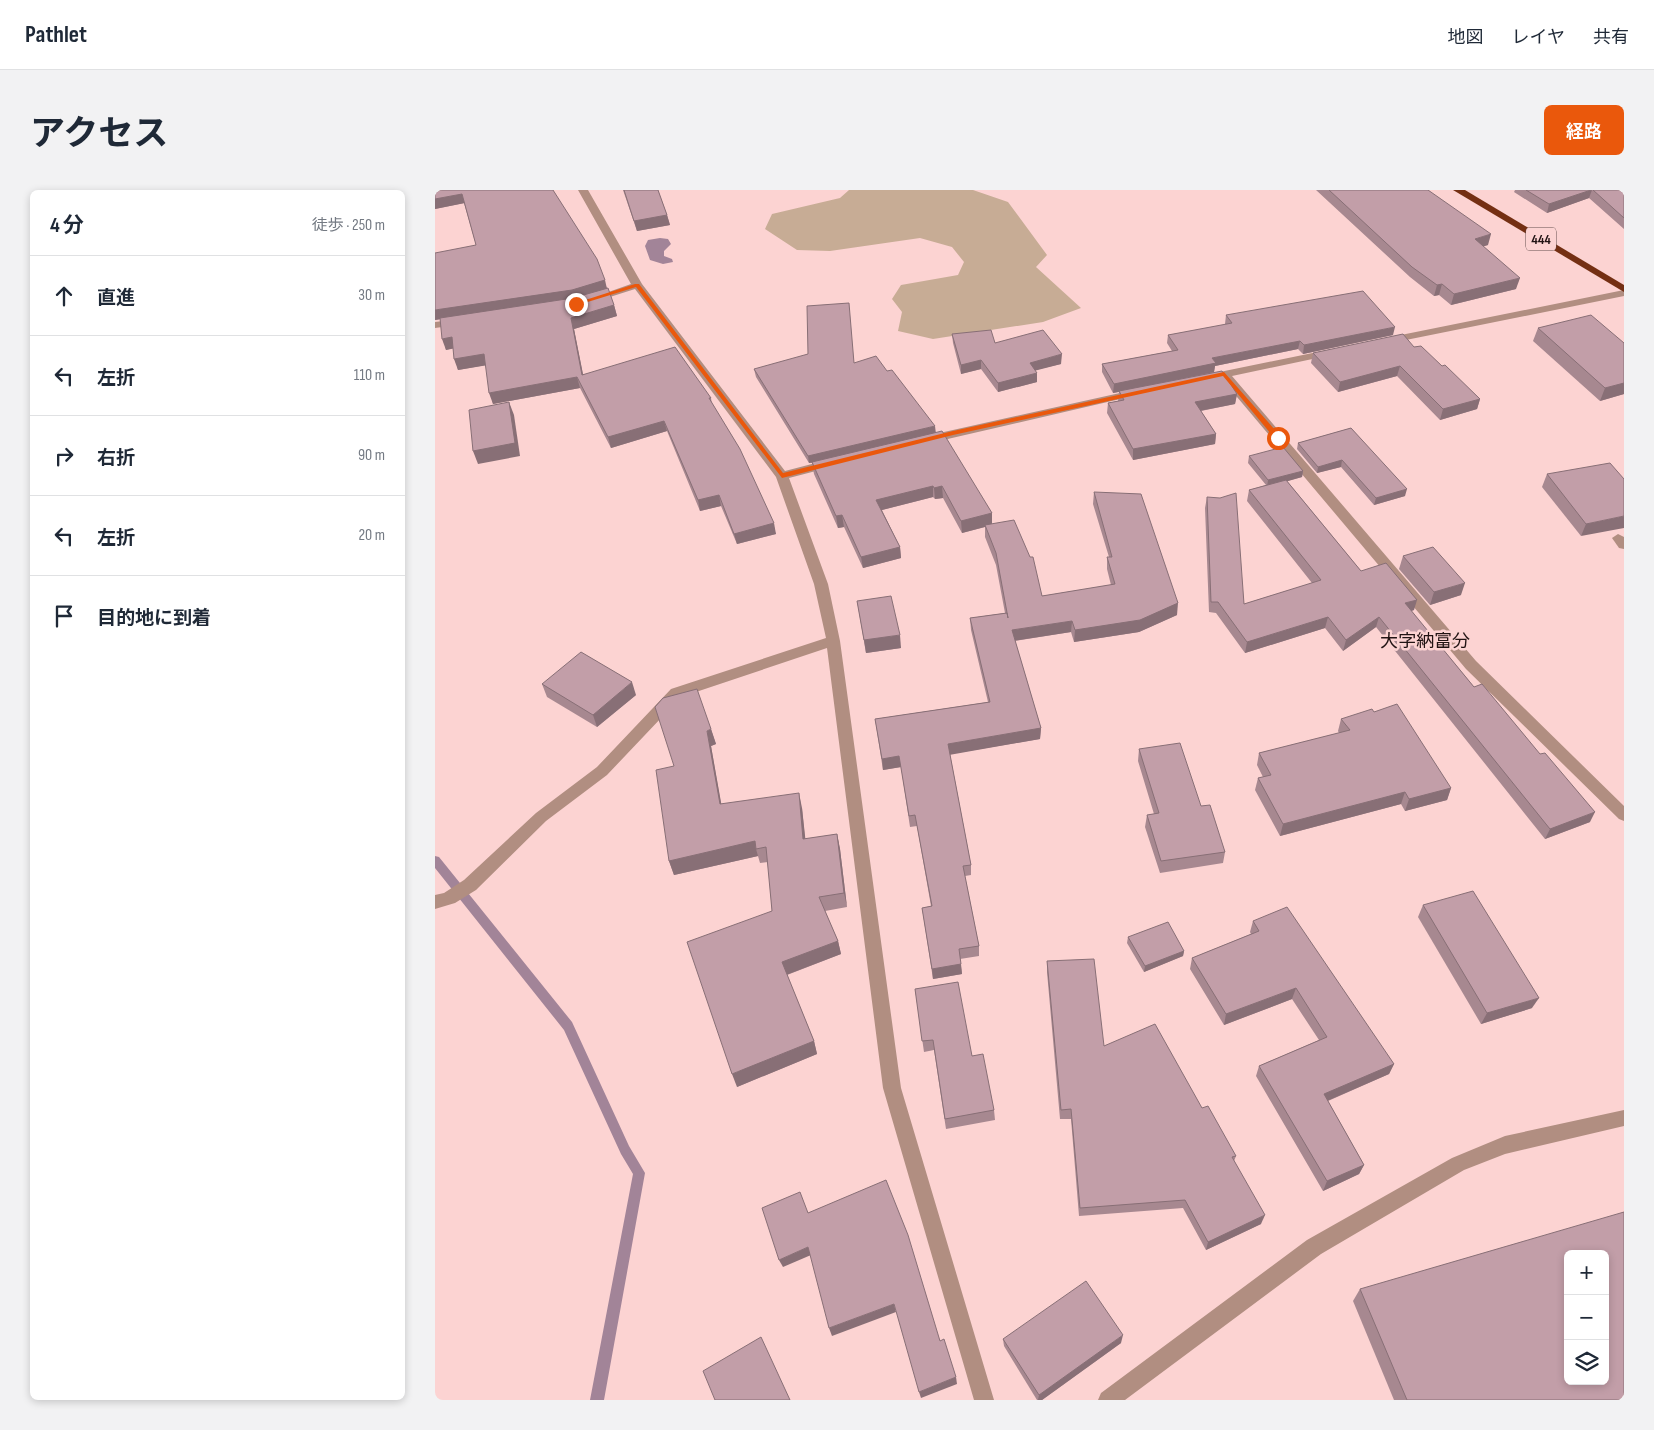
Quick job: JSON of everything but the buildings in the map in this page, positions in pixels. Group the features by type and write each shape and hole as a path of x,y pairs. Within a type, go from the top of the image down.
{"highway":[{"name":"444","path":"1458,190 1624,289"}],"street":[{"path":"583,190 637,285 782,476 821,584 833,641 893,1088 984,1400"},
{"path":"576,304 637,285"},
{"path":"1371,344 1624,293"},
{"path":"435,326 473,320"},
{"path":"1197,380 1344,350"},
{"path":"1224,374 1471,665 1624,815"},
{"path":"915,443 1151,389"},
{"path":"782,476 839,462"},
{"path":"442,900 470,885 541,816 602,771 676,694 833,641"},
{"path":"1108,1400 1314,1247 1458,1164 1505,1145 1624,1118"}],"shaded area":[{"path":"849,190 973,190 1008,202 1047,255 1036,267 1081,308 1043,322 933,339 898,331 902,312 892,299 901,285 958,275 964,262 952,247 920,238 830,251 797,250 765,229 772,214 840,198"},
{"path":"668,239 671,244 664,251 664,256 672,259 673,262 663,264 650,260 645,246 648,240"}],"waterway":[{"path":"435,860 568,1026 625,1150 639,1173 597,1400"}],"district":[{"name":"大字納富分","path":"1425,641"}],"route":[{"path":"576,304 637,285 782,476 953,433 1224,374 1278,438"}]}
